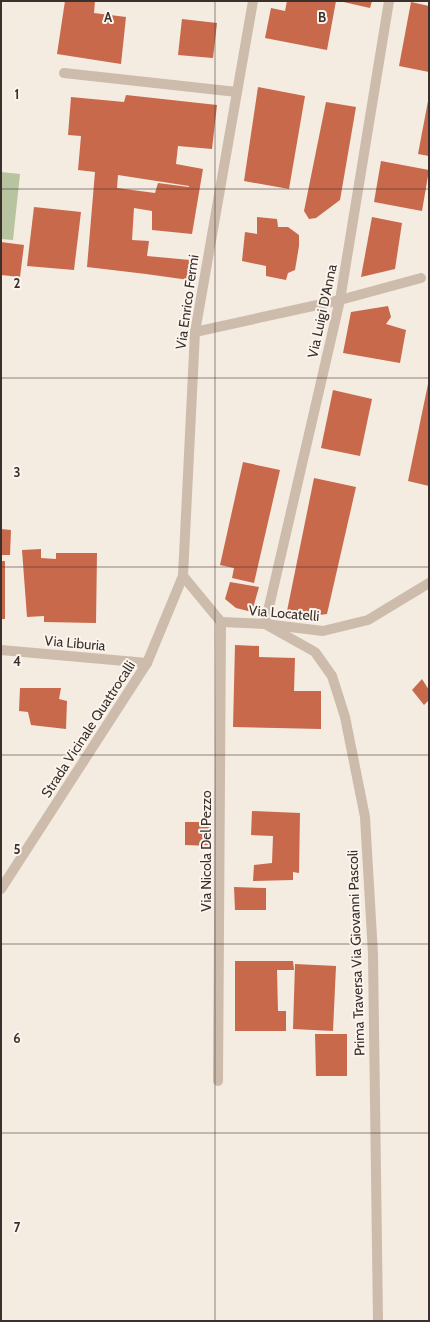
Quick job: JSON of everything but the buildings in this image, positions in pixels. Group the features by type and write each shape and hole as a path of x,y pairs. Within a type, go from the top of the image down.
{"street":[{"name":"Via Enrico Fermi","path":"183,576 194,332 254,1"},
{"name":"Via Luigi D'Anna","path":"265,624 340,300 390,1"},
{"path":"64,73 237,92"},
{"path":"194,332 340,300 425,277"},
{"path":"183,576 221,622"},
{"name":"Strada Vicinale Quattrocalli","path":"1,889 147,663 183,576"},
{"name":"Via Locatelli","path":"221,622 265,624 323,631 368,620 429,583"},
{"name":"Via Nicola Del Pezzo","path":"218,1081 221,622"},
{"name":"Prima Traversa Via Giovanni Pascoli","path":"265,624 314,652 332,676 345,717 365,817 372,954 378,1321"},
{"name":"Via Liburia","path":"1,650 147,663"}],"green space":[{"path":"1,172 20,174 13,240 1,239"}]}
